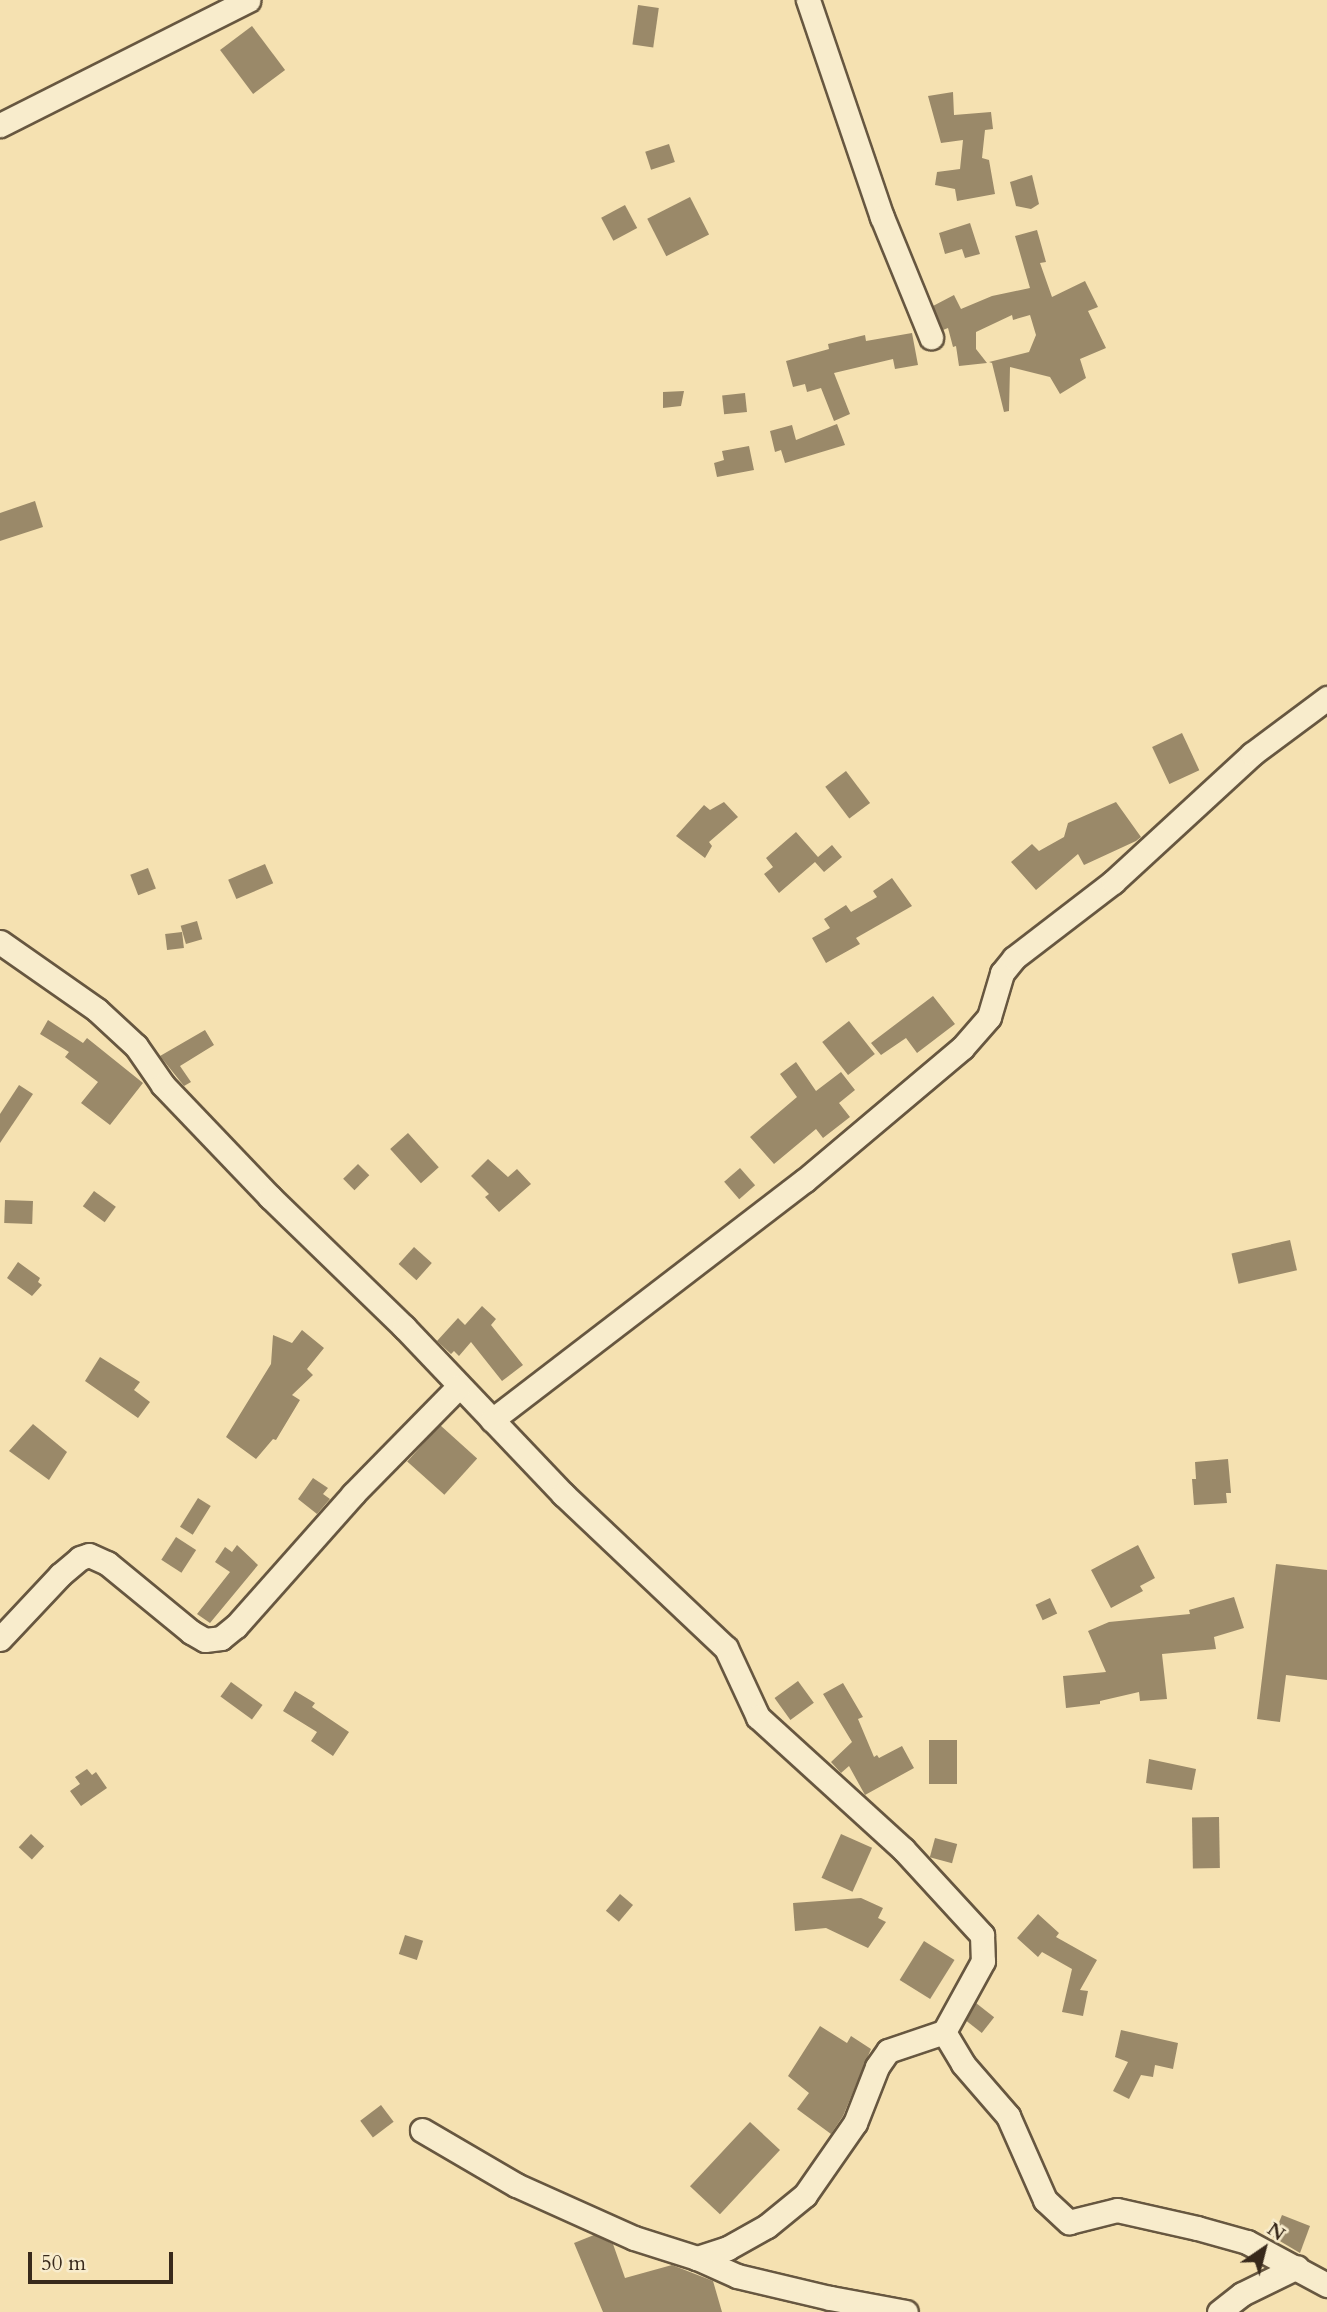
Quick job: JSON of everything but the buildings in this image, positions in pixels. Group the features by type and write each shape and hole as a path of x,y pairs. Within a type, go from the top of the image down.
{"street":[{"path":"0,125 248,0"},
{"path":"808,0 882,217 931,337"},
{"path":"492,1420 804,1181 962,1048 989,1017 1002,973 1014,958 1113,882 1252,754 1327,698"},
{"path":"0,942 97,1010 136,1046 163,1085 563,1494 726,1648 758,1717 902,1849 982,1935 984,1961 944,2032 888,2051 877,2067 855,2123 805,2195 767,2226 728,2248 697,2258"},
{"path":"0,1639 60,1575 80,1558 89,1555 107,1563 191,1632 205,1640 221,1638 236,1626 353,1494 459,1385"},
{"path":"944,2032 963,2064 1008,2116 1045,2200 1069,2222 1117,2210 1247,2242 1327,2285"},
{"path":"422,2130 516,2185 634,2238 697,2258 737,2276 830,2298 906,2312"},
{"path":"1219,2312 1242,2294 1297,2267"}]}
